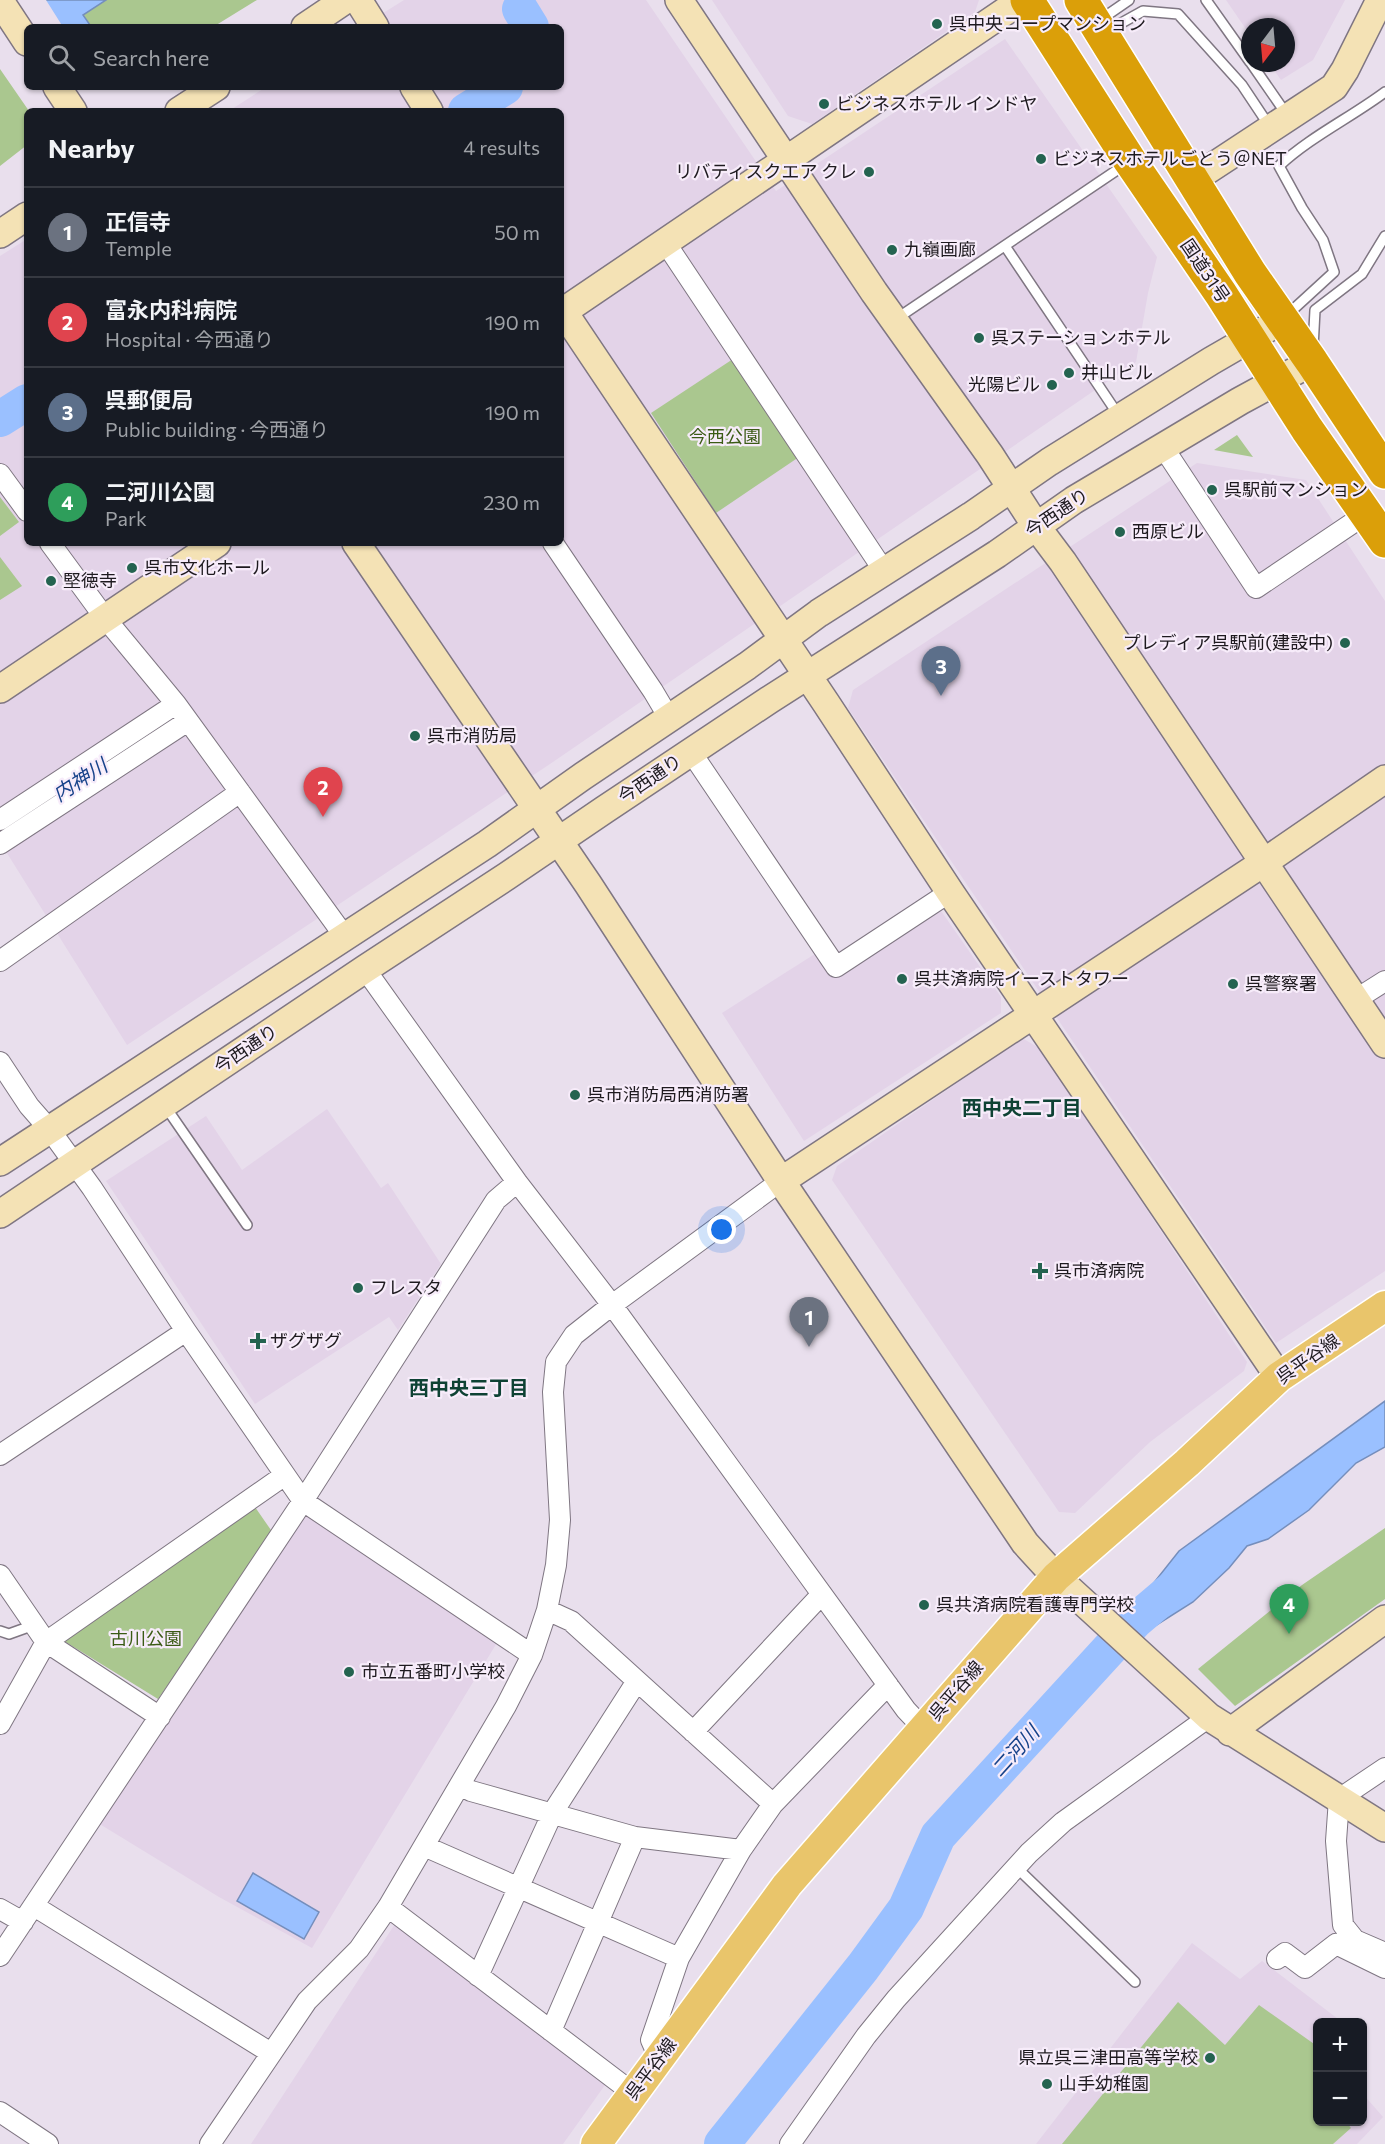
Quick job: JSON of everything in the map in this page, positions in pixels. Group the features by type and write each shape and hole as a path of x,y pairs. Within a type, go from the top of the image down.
{"highway":[{"name":"国道31号","path":"1027,0 1277,382 1385,541"},
{"name":"国道31号","path":"1093,19 1250,273 1385,472"}],"main road":[{"name":"呉平谷線","path":"596,2144 787,1885 923,1728 1188,1463 1279,1377 1385,1306"}],"street":[{"path":"309,24 345,0"},
{"path":"358,0 373,24"},
{"path":"679,0 894,320 1063,562 1385,1044"},
{"path":"564,310 1022,0"},
{"path":"0,1 24,37"},
{"path":"1194,179 1334,87 1375,16"},
{"path":"59,90 71,108"},
{"path":"184,108 211,90"},
{"path":"416,90 427,108"},
{"path":"0,234 24,218"},
{"path":"665,242 884,571"},
{"path":"564,314 808,676 1032,1015 1279,1377"},
{"path":"0,1162 487,844 819,613 1120,418 1282,320"},
{"name":"今西通り","path":"0,1214 690,752 997,554 1074,500 1240,401 1312,362"},
{"path":"1163,447 1256,588 1366,514"},
{"path":"0,474 24,507"},
{"path":"52,546 105,618 176,704 345,937"},
{"path":"0,689 213,546"},
{"path":"358,546 537,808 781,1181 1025,1543 1065,1586 1219,1725 1385,1828"},
{"path":"555,546 669,718"},
{"path":"0,820 176,704"},
{"path":"0,844 188,721"},
{"path":"690,752 836,967 950,892"},
{"path":"210,2144 307,2001 359,1949 388,1907 506,1706 532,1655 547,1610 556,1565 560,1521 552,1392 556,1362 574,1335 781,1181 1263,863 1385,779"},
{"path":"0,961 240,792"},
{"path":"364,969 517,1182 612,1305 906,1710 923,1728"},
{"path":"1355,1000 1385,981"},
{"path":"0,1062 28,1106 50,1130 74,1164 303,1501 532,1655"},
{"path":"0,1956 303,1501 496,1200 517,1182"},
{"path":"0,1455 186,1331"},
{"path":"0,1724 46,1642 285,1475"},
{"path":"0,1575 46,1642 159,1717"},
{"path":"693,1732 822,1594"},
{"path":"547,1610 571,1621 773,1804"},
{"path":"790,2144 866,2036 896,1999 1016,1868 1063,1822 1385,1619"},
{"path":"478,1976 554,1812 637,1681"},
{"path":"659,2058 651,2040 680,1958 741,1850 773,1804 888,1685"},
{"path":"1339,1799 1385,1768"},
{"path":"460,1785 471,1791 554,1812 635,1837 741,1850"},
{"path":"1339,1799 1336,1841 1343,1925 1355,1940 1385,1953"},
{"path":"551,2031 635,1837"},
{"path":"424,1846 680,1958"},
{"path":"388,1907 633,2093"},
{"path":"0,1908 28,1914 271,2053"},
{"path":"1277,1959 1286,1953 1305,1968 1336,1944 1385,1968"},
{"path":"0,2112 48,2144"}],"lane":[{"path":"1093,19 1129,0"},
{"path":"1206,0 1241,50"},
{"path":"1093,19 1143,10 1178,14 1280,123"},
{"path":"1254,72 1280,123"},
{"path":"1282,320 1334,272 1323,240 1279,166 1295,152 1356,114 1385,92"},
{"path":"894,320 1131,161"},
{"path":"1312,362 1315,310 1362,274 1385,236"},
{"path":"1005,246 1120,418"},
{"path":"164,1104 247,1225"},
{"path":"0,1631 9,1634 34,1625"},
{"path":"1016,1868 1135,1982"}],"shaded area":[{"path":"404,0 646,0 776,191 1005,39 1157,257 1136,362 550,764 127,1045 0,842 0,256 24,241 24,546 564,546 564,108 234,108 261,90 564,90 564,24 366,24"},
{"path":"712,0 979,0 975,12 812,124 788,116"},
{"path":"1226,0 1345,0 1313,60 1295,71 1295,18 1241,18 1241,22"},
{"path":"1275,72 1294,72 1281,80"},
{"path":"1197,463 1306,480 1385,601 1385,1271 1276,1343 848,708 853,690"},
{"path":"939,908 1001,997 1001,1013 804,1141 722,1013 818,952 835,978"},
{"name":"呉市済病院","path":"1022,1038 1041,1049 1247,1362 1244,1371 1150,1442 1075,1513 1059,1512 832,1180 837,1166"},
{"path":"327,1109 381,1188 388,1183 441,1264 398,1330 389,1317 255,1404 106,1181 206,1116 242,1170"},
{"path":"307,1512 498,1641 312,1948 219,1897 98,1823"},
{"path":"395,1924 605,2085 563,2144 251,2144"},
{"name":"県立呉三津田高等学校","path":"1192,1943 1240,1979 1262,1961 1337,2018 1313,2018 1313,2126 1367,2126 1367,2099 1383,2117 1357,2144 1036,2144"}],"green space":[{"path":"106,0 257,0 218,24 88,24 82,15"},
{"path":"0,69 27,108 24,108 24,147 0,166"},
{"name":"今西公園","path":"733,359 799,457 716,513 651,413"},
{"path":"1237,435 1253,457 1214,450"},
{"path":"0,497 19,522 0,536"},
{"path":"0,557 22,586 0,600"},
{"name":"古川公園","path":"255,1507 273,1533 158,1699 64,1641"},
{"path":"1385,1528 1385,1599 1235,1706 1198,1669 1302,1585"},
{"name":"県立呉三津田高等学校","path":"1178,2002 1225,2045 1259,2005 1313,2043 1313,2126 1349,2126 1351,2128 1333,2144 1062,2144"}],"water":[{"path":"0,0 106,0 83,15 89,24 24,24"},
{"path":"1385,1401 1385,1447 1356,1463 1309,1510 1268,1539 1247,1546 1229,1568 1193,1602 1155,1626 1137,1604 1179,1551"},
{"path":"253,1873 319,1912 304,1939 237,1901"}],"pier":[{"path":"0,0 46,0 61,24 24,24 24,55 1,70"}],"waterway":[{"name":"内神川","path":"520,9 529,24"},
{"name":"内神川","path":"471,108 500,90"},
{"name":"内神川","path":"0,419 24,404"},
{"name":"内神川","path":"16,822 159,728"},
{"name":"二河川","path":"722,2144 863,1967 906,1908 938,1836 1135,1621 1182,1581"}],"place":[{"name":"呉中央コープマンション","path":"937,24"},
{"name":"ビジネスホテル インドヤ","path":"824,104"},
{"name":"ビジネスホテルごとう＠NET","path":"1041,159"},
{"name":"リバティスクエア クレ","path":"869,172"},
{"name":"九嶺画廊","path":"892,250"},
{"name":"呉ステーションホテル","path":"979,338"},
{"name":"井山ビル","path":"1069,373"},
{"name":"光陽ビル","path":"1052,385"},
{"name":"呉駅前マンション","path":"1212,490"},
{"name":"西原ビル","path":"1120,532"},
{"name":"呉市文化ホール","path":"132,568"},
{"name":"堅徳寺","path":"51,581"},
{"name":"プレディア呉駅前(建設中)","path":"1345,643"},
{"name":"呉郵便局","path":"941,696"},
{"name":"呉市消防局","path":"415,736"},
{"name":"富永内科病院","path":"323,817"},
{"name":"呉共済病院イーストタワー","path":"902,979"},
{"name":"呉警察署","path":"1233,984"},
{"name":"呉市消防局西消防署","path":"575,1095"},
{"name":"呉市済病院","path":"1040,1271"},
{"name":"フレスタ","path":"358,1288"},
{"name":"ザグザグ","path":"258,1341"},
{"name":"正信寺","path":"809,1347"},
{"name":"呉共済病院看護専門学校","path":"924,1605"},
{"name":"二河川公園","path":"1289,1634"},
{"name":"市立五番町小学校","path":"349,1672"},
{"name":"県立呉三津田高等学校","path":"1210,2058"},
{"name":"山手幼稚園","path":"1047,2084"}],"district":[{"name":"西中央二丁目","path":"1022,1108"},
{"name":"西中央三丁目","path":"469,1388"}]}
